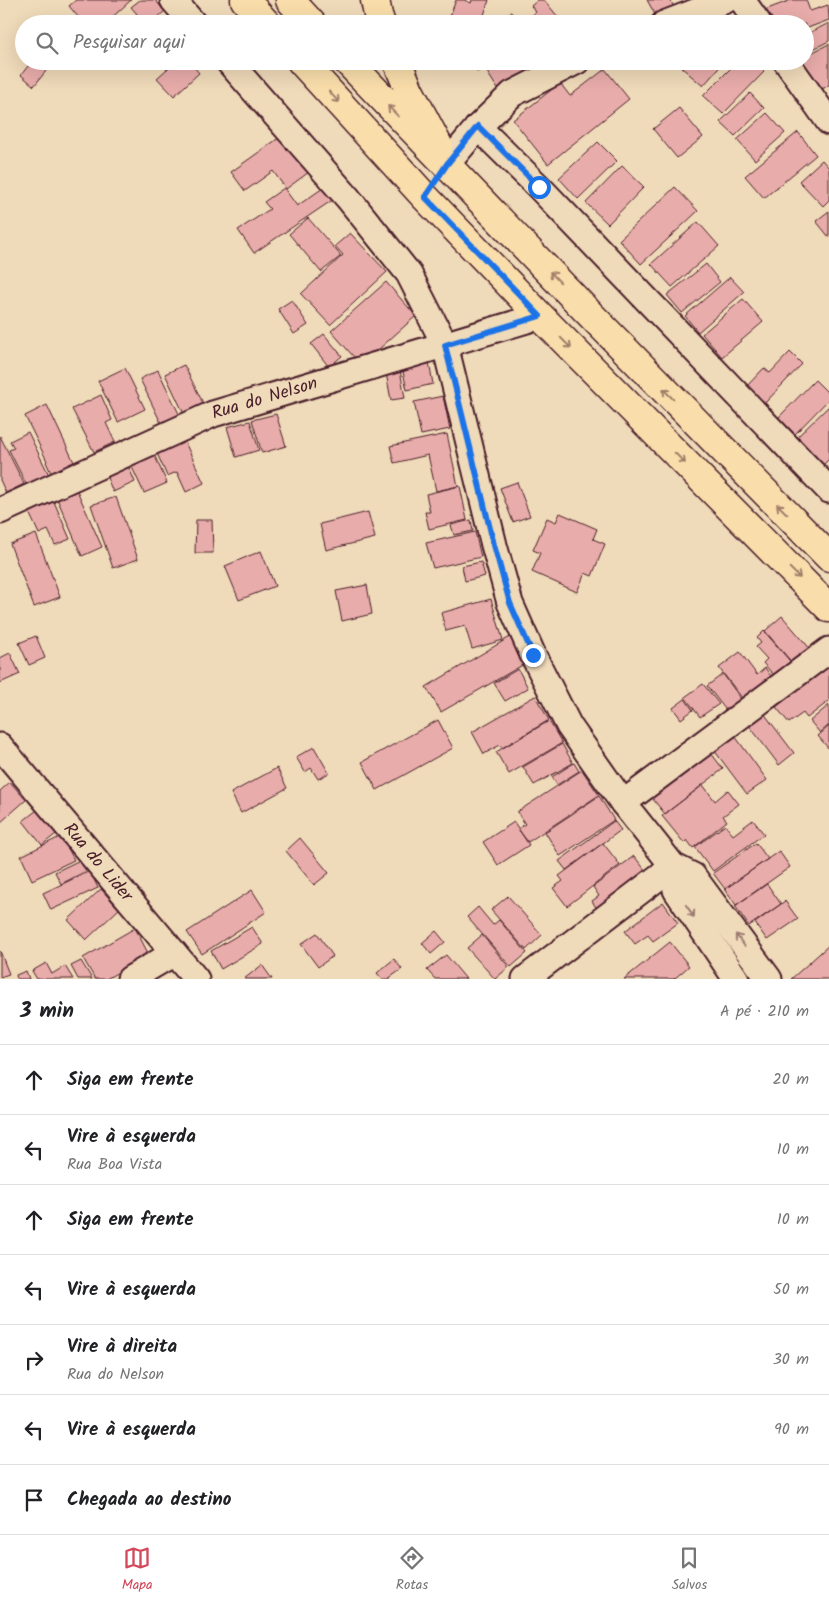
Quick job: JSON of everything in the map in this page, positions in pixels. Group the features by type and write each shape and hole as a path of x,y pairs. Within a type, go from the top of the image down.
{"main road":[{"path":"245,0 259,15"},
{"path":"290,0 304,15"},
{"path":"375,0 378,15"},
{"path":"309,70 425,197 829,608"},
{"path":"355,70 584,308 829,557"},
{"path":"401,70 447,164"},
{"path":"425,197 447,164"}],"street":[{"path":"173,0 186,15"},
{"path":"687,15 726,0"},
{"path":"742,0 753,15"},
{"path":"236,70 348,198 409,274 445,345 510,603 533,655 569,726 623,802 673,866 692,876 769,979"},
{"path":"447,164 478,126 512,94 559,70"},
{"path":"792,70 829,122"},
{"path":"478,126 539,187 829,490"},
{"name":"Rua do Nelson","path":"0,511 213,414 540,316"},
{"path":"623,802 827,655"},
{"name":"Rua do Lider","path":"0,746 196,979"},
{"path":"525,979 673,866"},
{"path":"673,866 676,890 736,979"},
{"path":"130,979 174,953"}],"building":[{"path":"76,0 131,0 115,15 76,15 69,6"},
{"path":"140,0 155,0 165,11 160,15 136,15 137,14 131,7"},
{"path":"456,0 464,0 471,3 472,0 489,0 484,15 450,15"},
{"path":"538,0 544,0 556,15 532,15 536,12 531,6"},
{"path":"647,0 670,0 678,13 674,15 655,15"},
{"path":"791,0 806,0 810,11 828,5 829,20 814,26 814,15 764,15 762,11"},
{"path":"829,23 829,41 814,48 814,30"},
{"path":"829,44 829,85 817,92 806,70 814,70 814,52"},
{"path":"25,70 46,71 34,86 21,75"},
{"path":"166,70 196,70 199,73 174,96 157,78"},
{"path":"490,70 532,70 499,91 487,72"},
{"path":"606,70 629,99 548,164 513,120 560,83 570,96"},
{"path":"684,70 717,70 703,86"},
{"path":"729,70 762,70 764,72 723,114 703,96"},
{"path":"750,93 764,108 735,136 720,122"},
{"path":"679,108 703,137 677,158 653,129"},
{"path":"767,113 785,133 755,160 737,140"},
{"path":"798,132 816,155 764,198 745,176"},
{"path":"283,135 309,172 286,189 273,171 245,191 231,172"},
{"path":"598,142 617,161 578,199 559,178"},
{"path":"822,160 829,168 829,200 823,206 799,181"},
{"path":"622,166 644,187 608,224 586,203"},
{"path":"326,186 334,199 254,253 238,230 270,209 264,202 284,188 297,206"},
{"path":"675,187 698,211 641,264 619,240"},
{"path":"829,211 829,237 816,221"},
{"path":"308,218 341,256 321,272 289,234"},
{"path":"698,222 719,246 672,287 651,264"},
{"path":"350,233 387,272 330,325 301,294 343,255 335,246"},
{"path":"706,264 720,282 682,313 667,295"},
{"path":"730,277 744,292 698,332 685,316"},
{"path":"386,282 416,316 361,365 331,331"},
{"path":"743,299 763,322 722,357 702,334"},
{"path":"292,300 308,325 294,334 278,309"},
{"path":"324,334 342,356 329,367 311,344"},
{"path":"790,352 802,364 764,404 746,387 764,368 770,373"},
{"path":"429,362 433,384 407,390 402,367"},
{"path":"184,365 204,405 184,414 165,374"},
{"path":"125,368 145,409 118,422 98,381"},
{"path":"158,370 180,416 162,425 140,379"},
{"path":"400,370 405,398 391,400 386,373"},
{"path":"815,380 829,394 829,399 795,434 778,418"},
{"path":"101,395 112,420 106,423 115,442 94,452 72,409"},
{"path":"443,396 450,429 421,435 414,402"},
{"path":"47,405 74,462 51,473 25,416"},
{"path":"829,406 829,459 823,465 796,438"},
{"path":"276,414 286,446 262,453 252,420"},
{"path":"250,421 259,450 236,457 227,427"},
{"path":"28,432 49,475 27,486 9,450 14,448 10,441"},
{"path":"447,434 458,486 436,491 428,455 394,463 390,446"},
{"path":"0,436 24,484 6,493 0,480"},
{"path":"183,438 204,483 186,492 177,472 167,476 156,451"},
{"path":"153,452 167,483 144,493 130,463"},
{"path":"127,463 135,482 113,492 105,473"},
{"path":"517,482 530,516 513,522 500,488"},
{"path":"75,486 102,547 82,556 55,494"},
{"path":"460,486 467,520 429,529 425,512 430,512 426,494"},
{"path":"52,497 70,539 55,545 48,530 39,534 27,508"},
{"path":"116,497 138,559 113,568 91,505"},
{"path":"368,512 375,538 326,550 320,524"},
{"path":"560,513 597,529 593,539 605,544 592,576 585,573 577,592 532,572 540,553 533,550 547,518 556,522"},
{"path":"196,520 212,520 213,553 195,553"},
{"path":"471,520 473,531 454,535 451,525"},
{"path":"475,532 481,557 433,568 426,543"},
{"path":"36,534 60,597 34,607 10,544"},
{"path":"261,551 275,586 239,600 225,566"},
{"path":"481,562 485,576 465,581 462,566"},
{"path":"367,585 372,614 342,621 336,591"},
{"path":"491,599 503,640 472,649 465,626 446,631 441,613"},
{"path":"782,616 812,651 795,666 765,631"},
{"path":"764,631 795,667 779,681 763,663 767,659 756,647 761,643 757,638"},
{"path":"36,636 45,658 29,665 19,643"},
{"path":"510,637 526,663 441,712 426,687"},
{"path":"740,652 757,675 765,668 775,681 746,703 719,668"},
{"path":"10,653 20,674 0,683 0,658"},
{"path":"829,666 829,701 807,718 803,713 789,723 776,707"},
{"path":"518,669 528,688 505,701 494,683"},
{"path":"723,674 744,703 729,714 707,686"},
{"path":"703,684 719,704 700,717 685,697"},
{"path":"535,696 549,720 502,748 500,745 484,754 472,732"},
{"path":"685,699 693,710 681,719 673,708"},
{"path":"829,705 829,725 820,733 810,721"},
{"path":"763,712 794,753 779,765 748,724"},
{"path":"438,720 453,748 377,790 362,762"},
{"path":"549,721 562,743 509,774 496,752"},
{"path":"829,726 829,749 818,736"},
{"path":"735,736 767,780 747,794 714,750"},
{"path":"562,744 573,763 534,785 523,767"},
{"path":"314,747 329,773 318,779 311,768 305,772 296,757"},
{"path":"711,753 723,769 665,814 652,798"},
{"path":"574,763 579,771 557,785 552,777"},
{"path":"277,768 287,788 241,813 231,793"},
{"path":"582,770 599,795 528,842 518,829 525,824 517,812"},
{"path":"10,782 26,800 1,822 0,791"},
{"path":"703,785 715,801 728,790 739,804 723,816 727,821 693,848 687,840 684,843 662,816"},
{"path":"599,796 614,820 560,856 545,832"},
{"path":"37,810 56,834 42,845 23,821"},
{"path":"753,820 764,834 713,871 695,847 725,825 733,835"},
{"path":"614,821 621,830 566,870 559,861"},
{"path":"514,822 529,845 498,865 483,842"},
{"path":"62,836 74,860 32,880 21,856"},
{"path":"300,838 329,873 314,885 286,851"},
{"path":"603,843 620,865 567,906 553,888 563,881 559,876"},
{"path":"756,843 768,859 725,889 713,873"},
{"path":"779,851 790,867 736,905 725,889"},
{"path":"634,856 646,871 597,909 592,901 599,896 593,887"},
{"path":"80,860 86,871 61,884 55,872"},
{"path":"90,871 98,888 51,910 43,893"},
{"path":"767,884 781,904 749,926 735,906"},
{"path":"101,889 119,909 86,940 68,920"},
{"path":"252,890 266,912 202,954 187,932"},
{"path":"508,896 542,935 526,950 491,910"},
{"path":"785,901 798,919 767,940 755,923"},
{"path":"663,902 678,923 653,941 648,935 635,944 625,931"},
{"path":"478,907 493,925 499,920 527,953 511,967 467,917"},
{"path":"252,927 263,944 221,969 211,951"},
{"path":"135,928 149,955 106,979 95,979 83,958"},
{"path":"436,931 445,942 431,954 422,943"},
{"path":"317,933 333,956 318,967 301,944"},
{"path":"482,935 509,967 495,979 467,948"},
{"path":"670,942 689,966 674,979 624,979"},
{"path":"829,945 829,979 791,979"},
{"path":"0,951 9,974 0,977"},
{"path":"446,955 466,979 435,979 427,970"},
{"path":"394,959 402,969 388,979 382,979 377,973"},
{"path":"81,961 92,979 78,979 71,966"},
{"path":"46,963 52,974 65,966 73,979 37,979 32,971"},
{"path":"262,965 272,979 244,979"},
{"path":"26,971 29,979 17,979 16,975"}],"route":[{"path":"533,655 510,603 445,345 540,316 425,197 447,164 478,126 539,187"}]}
